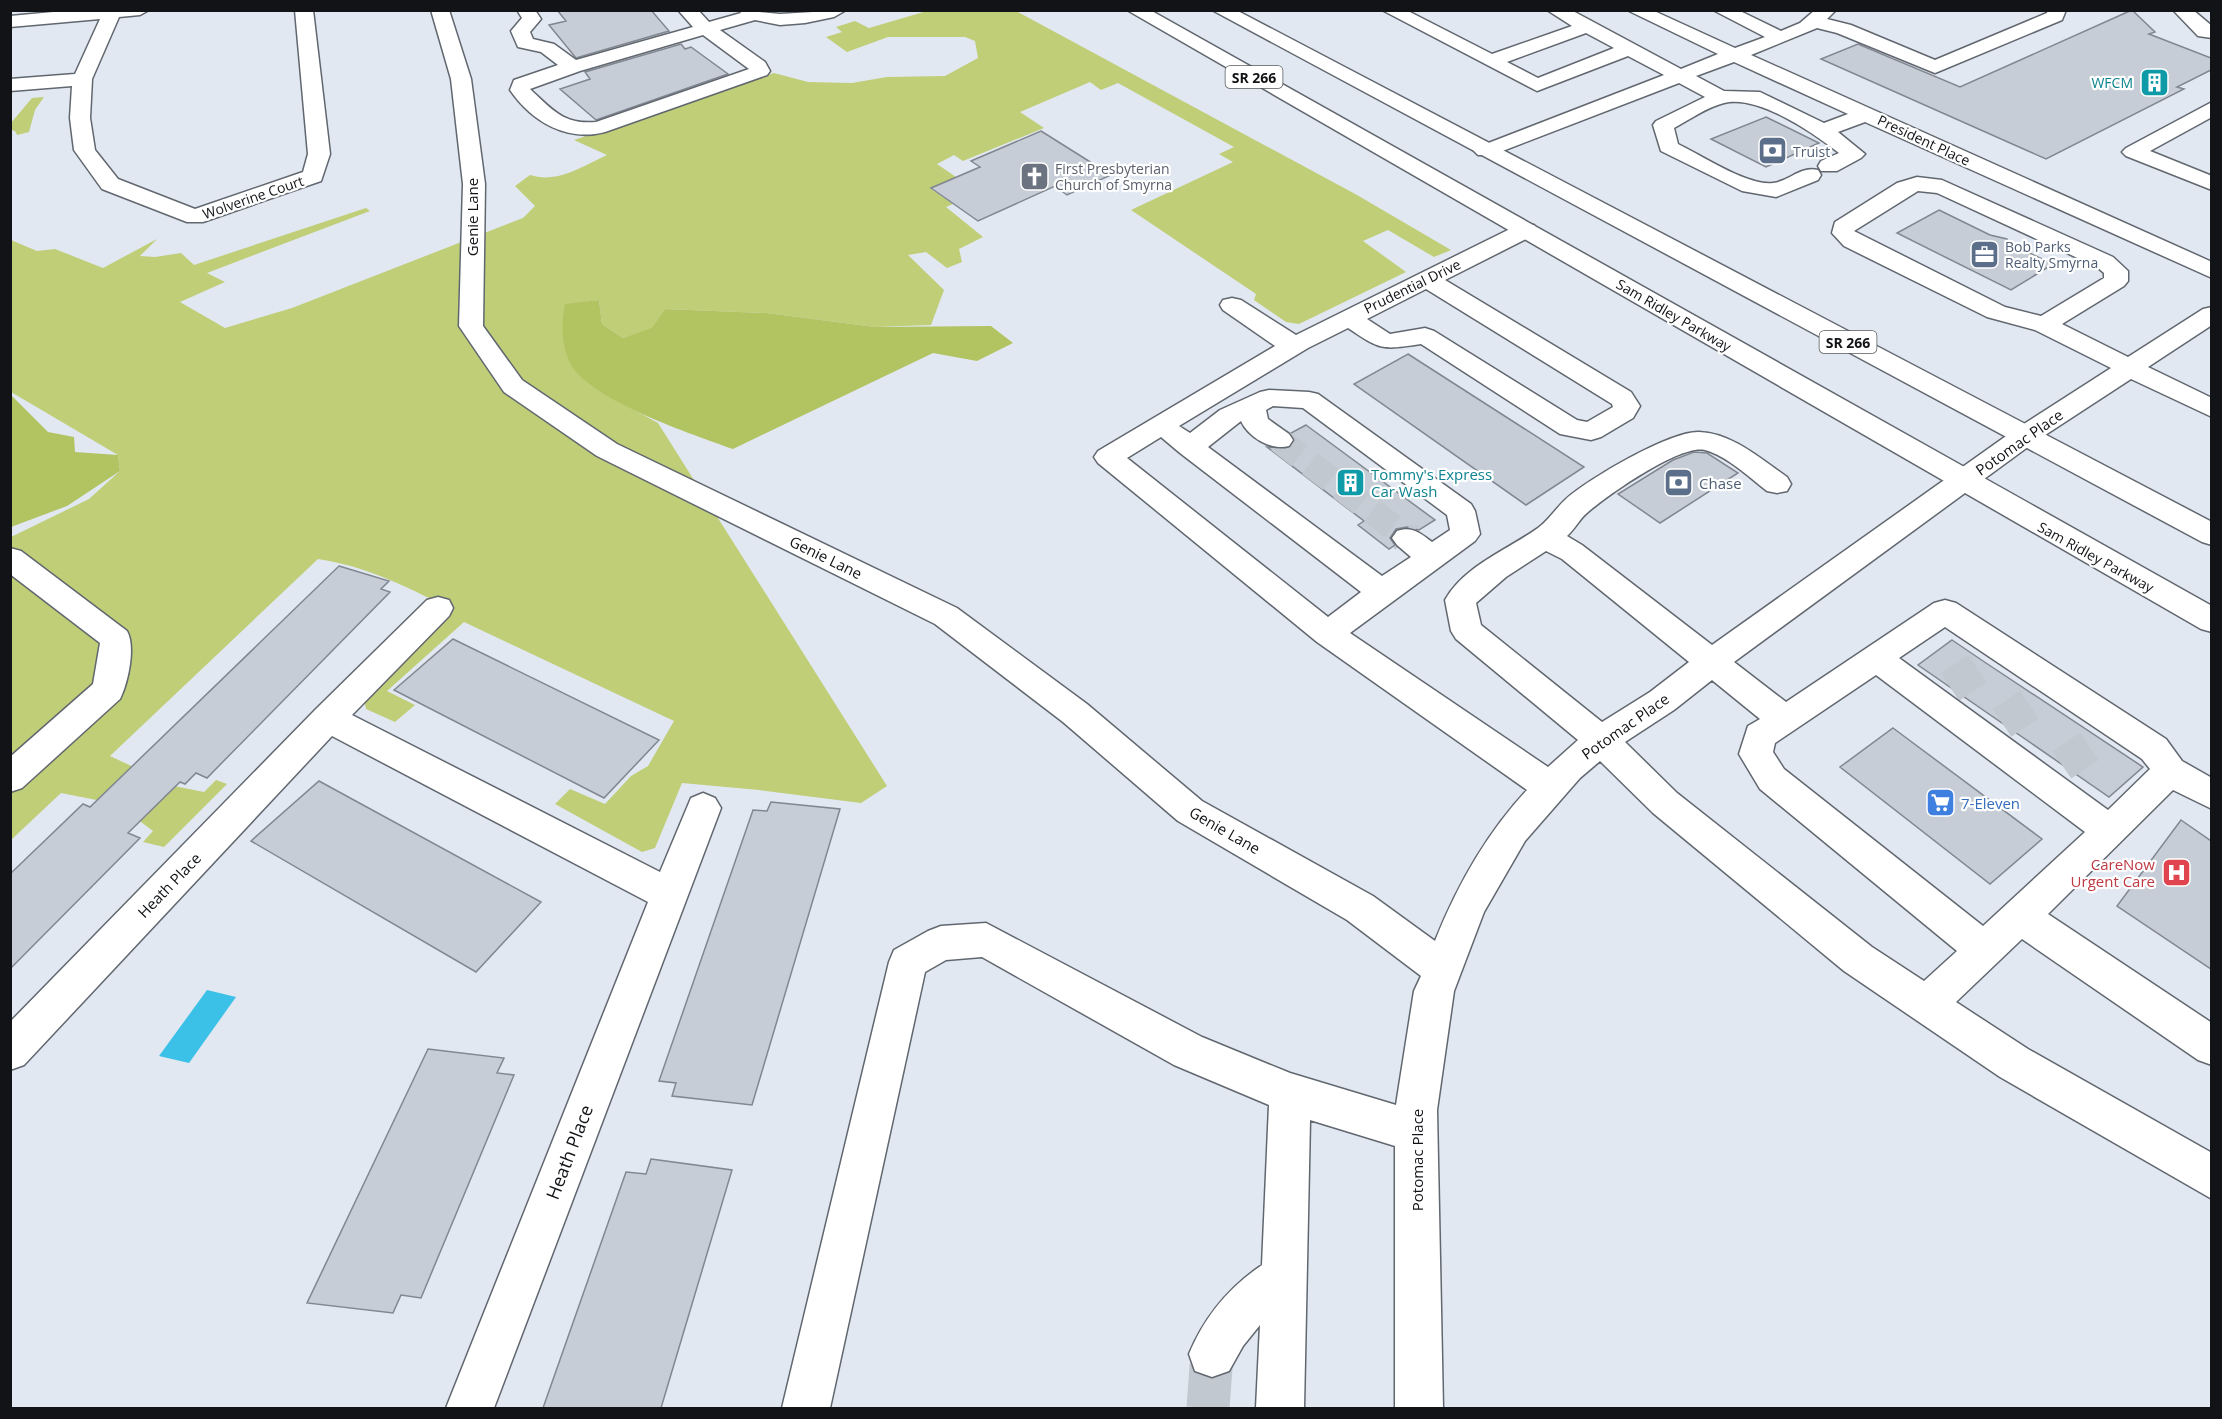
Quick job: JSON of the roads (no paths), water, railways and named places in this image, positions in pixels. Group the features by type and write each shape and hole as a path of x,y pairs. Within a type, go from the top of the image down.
{"street":[{"path":"10,22 140,10"},
{"name":"Wolverine Court","path":"112,13 82,79 80,118 85,150 110,184 195,217 313,176 319,154 304,10"},
{"path":"526,10 532,19 520,31 525,43 547,48 573,67"},
{"path":"687,10 705,28 758,66 760,71 749,77 598,128 578,131 563,128 520,90 521,84 573,67 705,28 751,13 795,20 837,10"},
{"name":"Sam Ridley Parkway","path":"1136,10 2211,621"},
{"name":"SR 266","path":"1221,10 2211,535"},
{"path":"1391,10 1537,85 1628,49"},
{"path":"1556,10 1720,97"},
{"name":"President Place","path":"1636,10 2211,271"},
{"path":"1722,10 1780,37"},
{"path":"1485,151 1807,27 1820,16 1844,29 1935,67 2056,16 2057,10"},
{"path":"2182,10 2205,32 2211,32"},
{"name":"Genie Lane","path":"443,12 461,79 474,184 471,326 513,386 607,450 946,616 1075,713 1190,811 1360,908 1443,970"},
{"path":"1491,61 1587,27"},
{"path":"10,85 82,79"},
{"path":"1752,96 1823,130 1854,154 1776,190 1742,184 1668,147 1663,125 1720,97 1752,96"},
{"path":"2211,108 2133,152 2211,184"},
{"path":"1823,130 1867,114"},
{"path":"2044,325 2116,281 2116,271 2104,262 1942,187 1917,184 1905,188 1843,227 1843,233 1852,241 1996,312 2044,325 2129,368 2206,399"},
{"path":"1999,213 2041,193"},
{"name":"Prudential Drive","path":"1328,634 1108,457 1299,343 1526,230"},
{"path":"1348,318 1386,342 1425,336 1569,428 1591,431 1624,412 1627,406 1622,398 1427,279"},
{"path":"1232,305 1284,341 1299,343"},
{"name":"Potomac Place","path":"1419,1408 1416,1110 1434,991 1468,905 1512,830 1568,768 1601,740 1662,701 1713,661 2026,435 2211,314"},
{"path":"1190,447 1229,416 1269,398 1309,400 1461,510 1464,534 1382,592 1328,634 1550,788"},
{"path":"1252,406 1255,423 1279,440"},
{"path":"1161,425 1382,592"},
{"path":"1777,484 1709,441 1690,439 1669,447 1576,506 1567,521 1547,538 1496,568 1460,600 1467,630 1601,740 1665,803 1858,959 2014,1063 2211,1178"},
{"path":"1407,538 1432,557"},
{"path":"1547,538 1572,552 1785,720"},
{"path":"10,558 116,639 108,690 10,778"},
{"name":"Heath Place","path":"10,1051 328,718 438,608"},
{"path":"1984,950 1772,779 1756,754 1760,736 1945,611 1994,656 2107,732 2154,749 2170,771 2211,795"},
{"path":"1876,658 1940,693 2052,772 2110,831"},
{"path":"328,718 669,895"},
{"path":"1926,1005 2170,771"},
{"name":"Heath Place","path":"470,1408 703,808"},
{"path":"2020,916 2211,1046"},
{"path":"806,1408 908,962 941,943 986,940 1188,1051 1290,1093 1417,1132"},
{"path":"1280,1408 1290,1093"},
{"path":"1212,1354 1221,1335 1249,1300 1284,1277"}],"water":[{"path":"207,990 236,997 189,1063 159,1056"}],"tunnel":[{"path":"1279,440 1407,538 1405,536"},
{"path":"1950,687 1986,663"},
{"path":"2002,723 2039,698"},
{"path":"2062,765 2100,739"},
{"path":"1208,1408 1212,1354"}],"place":[{"name":"WFCM","path":"2154,82"},
{"name":"Truist","path":"1772,151"},
{"name":"First Presbyterian Church of Smyrna","path":"1034,176"},
{"name":"Bob Parks Realty Smyrna","path":"1984,254"},
{"name":"Tommy's Express Car Wash","path":"1350,483"},
{"name":"Chase","path":"1678,483"},
{"name":"7-Eleven","path":"1940,803"},
{"name":"CareNow Urgent Care","path":"2176,873"}]}
